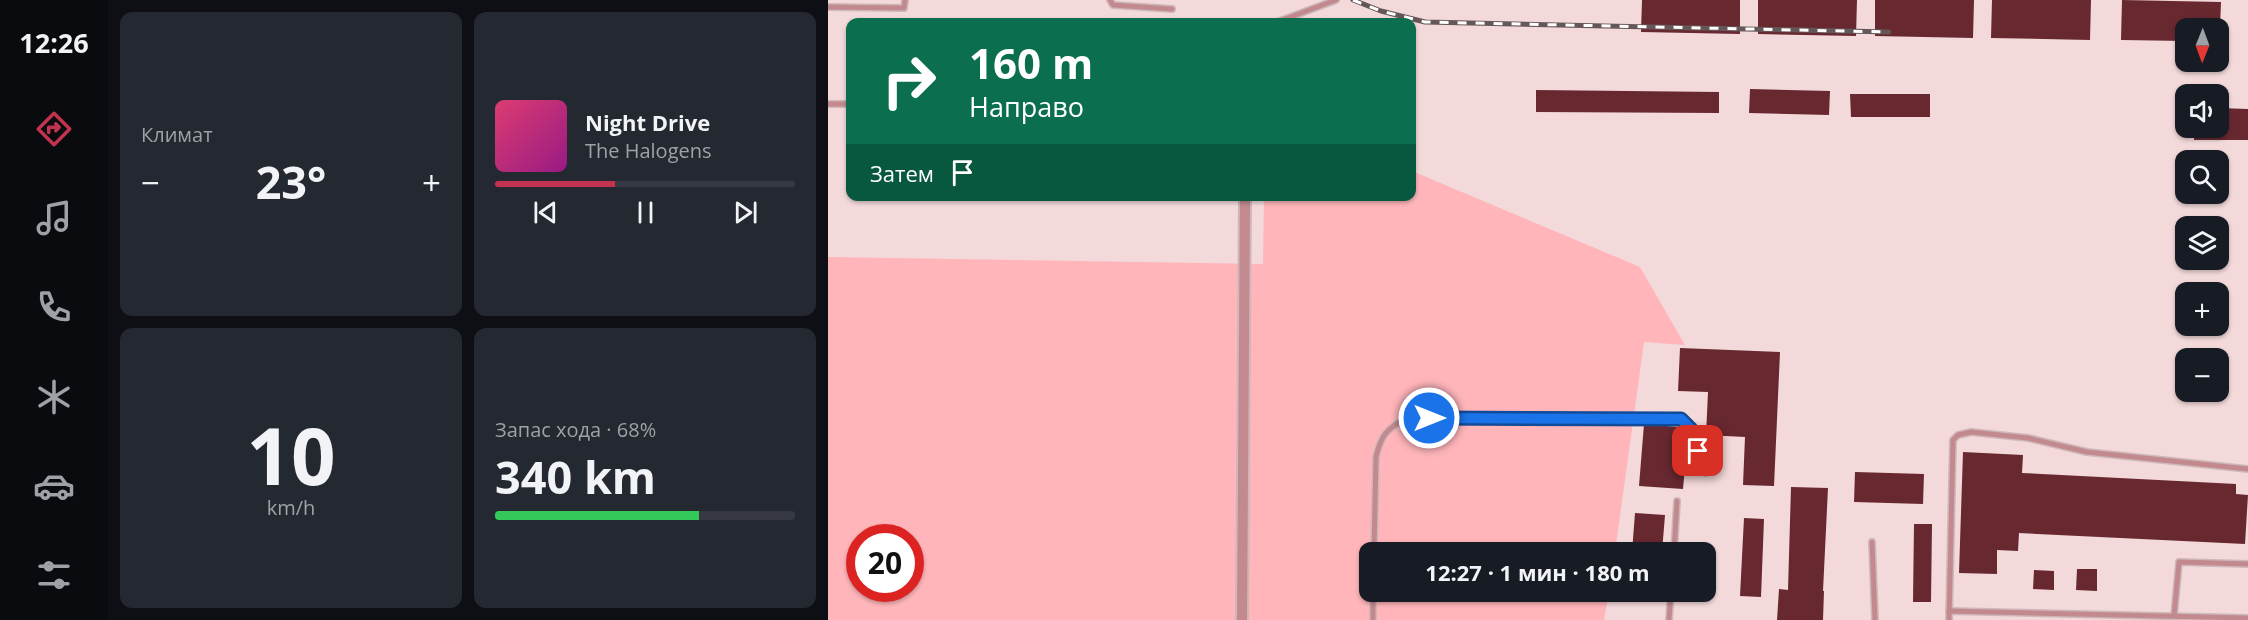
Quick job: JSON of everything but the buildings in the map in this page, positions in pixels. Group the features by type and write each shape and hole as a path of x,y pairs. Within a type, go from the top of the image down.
{"street":[{"path":"1242,620 1245,201"}],"lane":[{"path":"828,7 904,8 905,0"},
{"path":"1110,0 1113,5 1172,9"},
{"path":"1288,18 1336,0"},
{"path":"828,104 846,104"},
{"path":"1374,542 1376,457 1379,443 1388,428 1406,418 1681,419 1691,429 1705,473"},
{"path":"1949,620 1953,440 1958,435 1971,432 2028,438 2087,452 2248,469"},
{"path":"1675,542 1677,501"},
{"path":"1872,542 1875,620"},
{"path":"2174,616 2179,562 2248,564"},
{"path":"1373,602 1373,620"},
{"path":"1670,620 1671,602"},
{"path":"1949,611 2248,618"}],"shaded area":[{"path":"1416,173 1640,267 1685,345 1644,342 1616,542 1359,542 1359,602 1607,602 1604,620 828,620 828,257 1263,264 1264,201 1416,201"}],"railway":[{"path":"1353,0 1381,11 1409,18"},
{"path":"1416,20 1425,22 1889,32"}],"route":[{"path":"1429,418 1681,419 1691,429 1698,451"}]}
